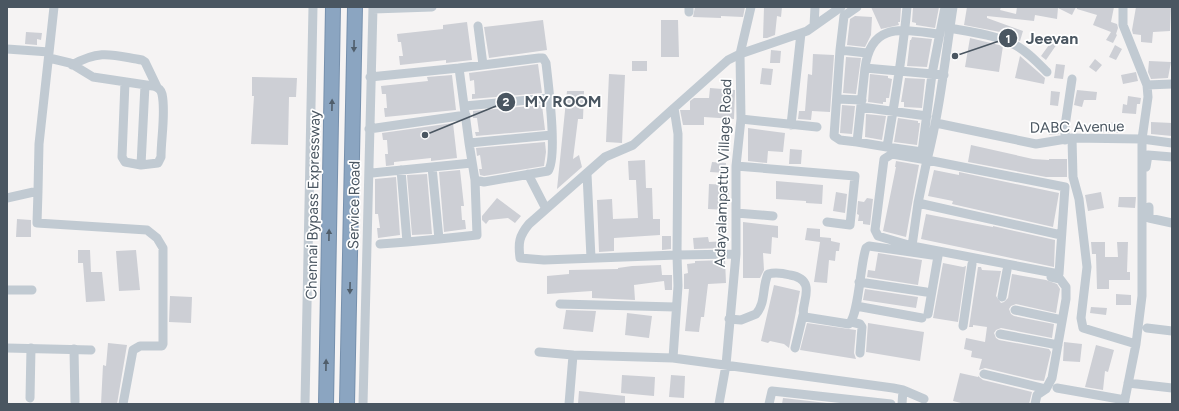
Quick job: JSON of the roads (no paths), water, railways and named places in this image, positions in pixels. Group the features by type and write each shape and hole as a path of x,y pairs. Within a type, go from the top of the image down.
{"highway":[{"name":"Chennai Bypass Expressway","path":"326,404 333,7"},
{"path":"347,404 355,7"}],"street":[{"path":"54,7 39,144 36,223 148,230 157,238 163,248 163,344 162,346 140,346 133,350 123,404"},
{"path":"305,404 313,7"},
{"path":"373,8 432,7"},
{"name":"Adayalampattu Village Road","path":"719,404 726,365 736,254 736,166 741,119 740,54 751,7"},
{"path":"814,26 815,7"},
{"path":"736,254 544,260 520,258 518,243 520,234 546,209 605,158 633,145 728,60 740,54 801,33 814,26 841,7"},
{"path":"857,7 844,16 834,136 840,140 922,152 938,34 945,7"},
{"path":"887,147 905,30 907,7"},
{"path":"912,246 918,203 936,123 953,7"},
{"path":"1057,388 1125,402 1136,344 1142,296 1142,139 1148,98 1147,85 1123,25 1123,7"},
{"name":"Service Road","path":"363,404 370,77 373,8"},
{"path":"478,26 483,65"},
{"path":"950,28 997,38 1014,44 1029,55 1047,72"},
{"path":"857,142 867,53 882,34 905,30 938,34"},
{"path":"791,124 801,33"},
{"path":"7,49 49,55 72,65 93,77 157,87"},
{"path":"840,50 867,53"},
{"path":"72,65 96,54 115,55 142,60 145,62 157,87 162,93 160,161 154,165 141,165 125,162 122,157 126,82"},
{"path":"370,77 544,58 546,63 552,135 552,165 548,171 484,182 475,180"},
{"path":"380,244 477,235 475,180 459,68"},
{"path":"865,68 944,75"},
{"path":"1072,79 1065,126 1073,177 1079,199 1087,267 1081,318 1083,328 1136,344"},
{"path":"1147,85 1172,84"},
{"path":"141,165 145,85"},
{"path":"369,129 465,110 549,98"},
{"path":"837,99 893,111 927,116"},
{"path":"673,358 675,307 678,286 678,134 674,108"},
{"path":"741,119 818,127"},
{"name":"DABC Avenue","path":"936,123 1036,144 1068,139 1142,139 1172,142"},
{"path":"469,143 552,135"},
{"path":"892,154 927,160 1065,187 1059,274 912,246 878,236 875,230 884,159 892,154"},
{"path":"1172,157 1148,155 1146,175 1148,180 1147,201 1149,218 1172,223"},
{"path":"372,173 472,163"},
{"path":"736,166 855,176 850,225 826,222"},
{"path":"432,167 440,239"},
{"path":"401,170 407,242"},
{"path":"528,174 546,209"},
{"path":"587,174 591,258"},
{"path":"7,198 38,191"},
{"path":"918,203 1061,235"},
{"path":"736,213 773,216"},
{"path":"851,322 856,306 864,253 869,246 938,256 972,264 1060,279 1066,287 1052,378 1046,389 1037,395 1035,404"},
{"path":"856,306 925,316 938,256"},
{"path":"963,326 972,264"},
{"path":"1002,297 1007,270"},
{"path":"729,319 741,320 756,314 762,305 768,274 774,272 797,276 803,281 807,296 796,348"},
{"path":"859,282 926,292"},
{"path":"7,290 32,290"},
{"path":"560,304 675,307"},
{"path":"1015,310 1062,320"},
{"path":"803,315 805,317 817,320 860,324 862,327 860,353"},
{"path":"1147,328 1172,331"},
{"path":"1000,334 1058,345"},
{"path":"7,348 91,350"},
{"path":"30,398 31,348"},
{"path":"74,349 75,402"},
{"path":"539,352 573,355 673,358 903,390 924,399"},
{"path":"569,404 573,355"},
{"path":"984,374 1046,389"},
{"path":"1128,383 1172,388"},
{"path":"902,404 903,390"},
{"path":"769,404 772,391 844,401 891,404"}],"place":[{"name":"Jeevan","path":"955,56"},
{"name":"MY ROOM","path":"425,135"}]}
